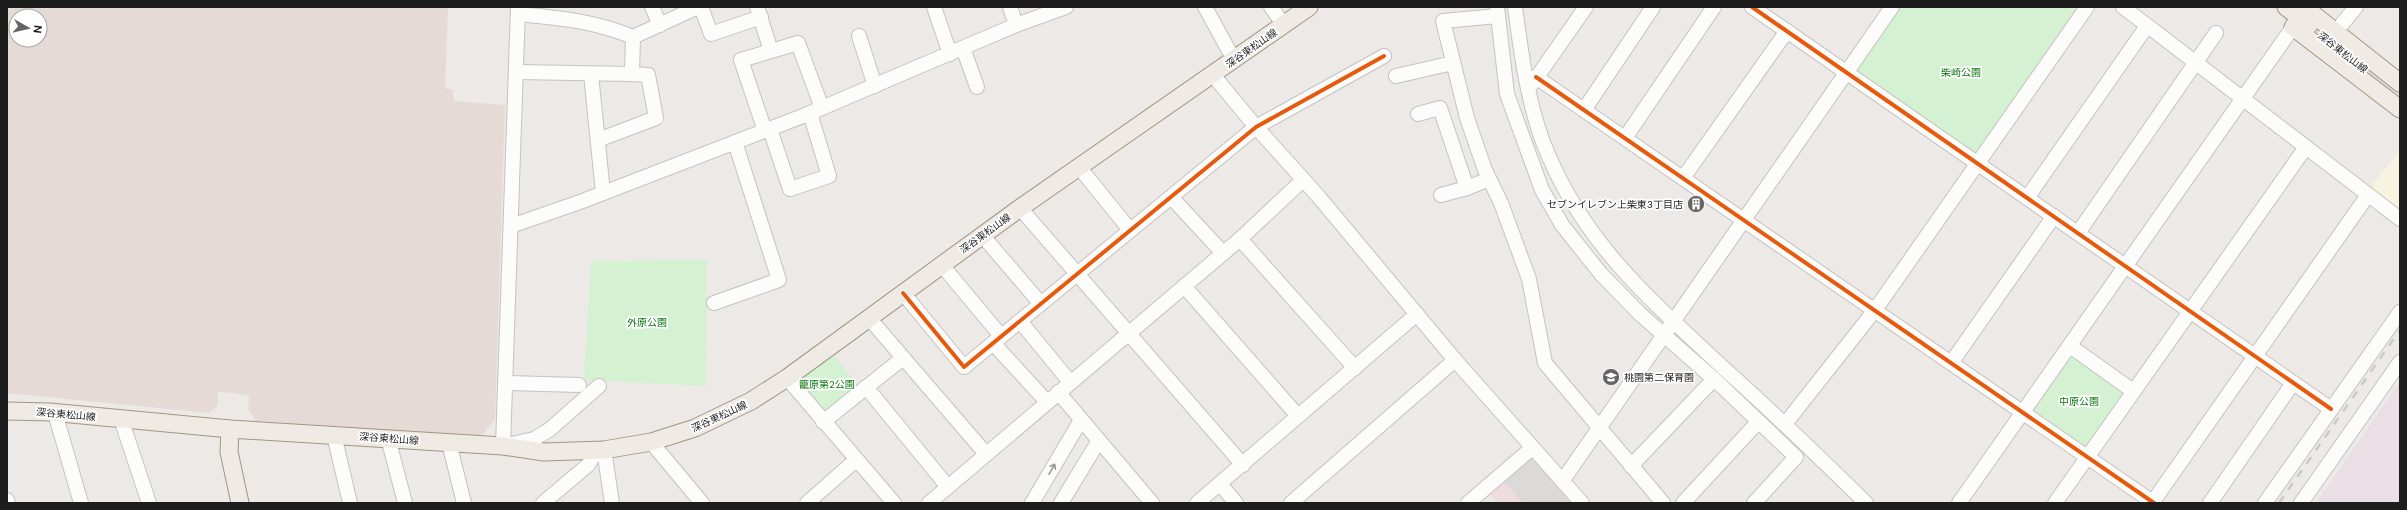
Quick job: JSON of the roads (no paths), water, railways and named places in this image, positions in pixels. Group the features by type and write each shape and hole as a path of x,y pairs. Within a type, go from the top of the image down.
{"main road":[{"name":"深谷東松山線","path":"7,411 55,412 230,428 503,446 544,452 600,450 650,442 695,428 722,417 765,393 941,264 1309,7"},
{"name":"深谷東松山線","path":"2286,7 2306,17 2400,83"},
{"name":"深谷東松山線","path":"2306,17 2400,97"},
{"path":"2306,17 2342,24 2400,70"},
{"path":"2306,17 2400,109"},
{"path":"230,428 229,452 240,503"}],"street":[{"path":"652,7 660,25"},
{"path":"599,386 549,430 534,439 503,446 518,10 576,19 607,26 633,37 699,7 711,34 759,12 771,51"},
{"path":"934,7 956,51 977,87"},
{"path":"1010,7 1016,25"},
{"path":"1205,7 1234,60"},
{"path":"1271,7 1284,25"},
{"path":"1514,7 1528,89 1544,142 1569,197 1594,237 1634,284 1785,424 1866,503"},
{"path":"1528,89 1586,7"},
{"path":"1584,110 1653,7"},
{"path":"1624,138 1714,7"},
{"path":"1752,7 2331,409"},
{"path":"1563,480 1743,220 1848,73 1892,7"},
{"path":"1785,424 1874,310 2087,7"},
{"path":"2123,7 2243,97 2400,219"},
{"path":"2342,24 2356,7"},
{"path":"511,226 603,193 816,111 1016,25 1064,8"},
{"path":"1663,503 1600,426 1545,363 1529,279 1501,203 1489,179 1467,118 1443,22 1497,11 1507,94 1542,190 1562,225 1601,274 1663,336 1714,379 1796,457 1754,503"},
{"path":"1959,503 2243,97 2306,17"},
{"path":"2027,198 2147,26"},
{"path":"1683,178 1787,31"},
{"path":"2078,233 2216,33"},
{"path":"859,36 875,86"},
{"path":"632,74 633,37"},
{"path":"798,43 816,111 830,176 790,189 741,60 798,43"},
{"path":"903,293 964,367 1256,127 1384,56"},
{"path":"1396,76 1454,63"},
{"path":"516,72 648,75 656,118 598,140"},
{"path":"591,74 603,193"},
{"path":"1213,75 1256,127 1304,180 1418,314 1455,360 1582,503"},
{"path":"1536,77 2153,503 2368,194"},
{"path":"1418,114 1440,108 1467,188"},
{"path":"714,303 779,280 735,142"},
{"path":"2055,503 2306,147"},
{"path":"1079,167 1130,230"},
{"path":"1441,195 1467,188 1489,179"},
{"path":"929,503 1127,333 1240,239 1304,180"},
{"path":"1171,197 1223,253"},
{"path":"1020,208 1243,465"},
{"path":"1951,363 2054,216"},
{"path":"982,235 1041,304"},
{"path":"1240,239 1355,368"},
{"path":"941,264 997,340 1047,402"},
{"path":"1184,286 1298,416"},
{"path":"2266,503 2400,312"},
{"path":"1197,503 1418,314"},
{"path":"869,318 986,454"},
{"path":"1020,321 1070,382"},
{"path":"2070,346 2133,391"},
{"path":"823,422 903,358"},
{"path":"1291,503 1455,360"},
{"path":"2301,503 2400,362"},
{"path":"787,378 823,422 894,503"},
{"path":"1632,466 1714,379"},
{"path":"505,383 579,385"},
{"path":"2210,503 2293,383"},
{"path":"866,387 948,487"},
{"path":"1058,392 1098,442 1152,503"},
{"path":"55,412 81,503"},
{"path":"122,419 149,503"},
{"path":"1032,503 1081,420"},
{"path":"1683,503 1758,422"},
{"path":"334,435 350,503"},
{"path":"388,438 405,503"},
{"path":"449,442 464,503"},
{"path":"650,442 702,503"},
{"path":"1061,503 1098,442"},
{"path":"1468,503 1532,448"},
{"path":"543,503 588,465 600,450"},
{"path":"600,450 612,503"},
{"path":"806,503 856,460"},
{"path":"1220,484 1236,503"}],"railway":[{"path":"2279,503 2400,330"}],"place":[{"name":"セブンイレブン上柴東3丁目店","path":"1696,204"},
{"name":"桃園第二保育園","path":"1611,377"}],"park label":[{"name":"柴崎公園","path":"1961,72"},
{"name":"外原公園","path":"647,322"},
{"name":"籠原第2公園","path":"827,384"},
{"name":"中原公園","path":"2079,401"}]}
